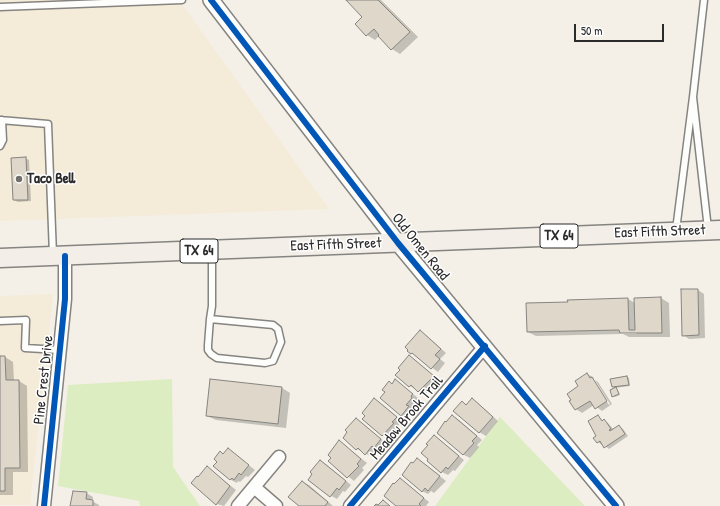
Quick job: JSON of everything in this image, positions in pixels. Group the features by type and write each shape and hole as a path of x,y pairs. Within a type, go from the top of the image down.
{"main road":[{"name":"East Fifth Street","path":"0,258 714,230"}],"street":[{"name":"Old Omen Road","path":"211,0 398,243 485,346 616,506"},
{"name":"Pine Crest Drive","path":"44,506 65,299 59,256"},
{"name":"Meadow Brook Trail","path":"350,506 485,346"},
{"path":"238,506 279,457"},
{"path":"254,487 276,506"}],"lane":[{"path":"0,7 182,0"},
{"path":"676,232 704,0"},
{"path":"693,97 714,230"},
{"path":"0,146 3,140 1,120 48,124 59,256"},
{"path":"210,319 273,325 278,329 281,342 273,361 265,363 217,358 211,354 208,345 212,250"},
{"path":"0,321 26,320 25,348 60,350"}],"shaded area":[{"path":"0,0 179,0 329,209 0,221"},
{"path":"53,294 30,505 0,505 0,296"}],"green space":[{"path":"172,379 173,467 200,506 140,506 139,501 58,486 68,385"},
{"path":"500,417 585,506 435,506"}],"building":[{"path":"346,0 378,0 410,32 391,50 378,36 379,35 374,29 366,36 355,24 362,17"},
{"name":"Taco Bell","path":"26,157 28,200 13,200 11,158"},
{"path":"681,289 698,289 699,335 682,336"},
{"path":"661,297 662,333 620,333 619,330 527,332 526,303 628,298 629,330 635,330 634,298"},
{"path":"420,330 441,349 435,355 440,359 431,369 412,353 411,354 407,351 408,350 405,347"},
{"path":"409,355 434,376 418,392 411,385 409,387 395,375 400,370 398,368"},
{"path":"0,356 5,356 6,380 19,380 20,468 5,468 5,491 0,491"},
{"path":"587,373 590,378 592,377 607,401 595,409 590,401 575,410 569,401 571,400 567,394 578,386 575,381"},
{"path":"627,376 629,385 612,387 610,379"},
{"path":"210,379 282,387 278,424 206,416"},
{"path":"395,379 413,394 411,396 412,398 406,405 409,406 401,416 380,398 385,392 382,390 389,381 392,384"},
{"path":"616,387 619,394 612,397 610,390"},
{"path":"374,398 397,417 392,422 394,423 382,436 362,419 365,416 362,413"},
{"path":"472,398 493,417 479,433 453,411 462,401 466,405"},
{"path":"452,415 477,436 472,441 474,443 463,455 437,433 445,421 446,422"},
{"path":"598,415 602,421 604,419 607,423 611,429 609,430 610,431 619,425 625,434 604,448 600,441 597,443 593,438 596,436 588,421"},
{"path":"356,418 381,439 374,448 372,446 365,455 358,448 356,450 343,438 347,432 345,430"},
{"path":"434,435 459,456 448,469 446,467 441,473 427,461 428,459 421,453 428,445 426,444"},
{"path":"339,440 361,459 357,464 359,466 347,478 328,461 331,458 328,455"},
{"path":"228,448 249,465 241,475 239,473 234,480 232,478 230,480 213,466 217,462 214,459 220,451 223,454"},
{"path":"417,458 440,476 428,491 425,488 422,492 402,475 411,462 413,463"},
{"path":"320,460 346,481 339,490 337,488 330,497 308,480 312,474 310,472"},
{"path":"207,466 230,486 216,505 191,483"},
{"path":"400,478 424,498 419,504 421,506 396,506 384,496 393,483 394,484"},
{"path":"302,481 328,502 325,506 299,506 288,497"},
{"path":"73,491 87,492 86,499 93,500 93,506 70,506"},
{"path":"383,500 390,506 374,506 376,504 378,505"}],"cycle path":[{"path":"211,0 398,243 616,506"},
{"path":"44,506 65,299 65,256"},
{"path":"350,506 485,346"}],"place":[{"name":"Taco Bell","path":"19,179"}]}
